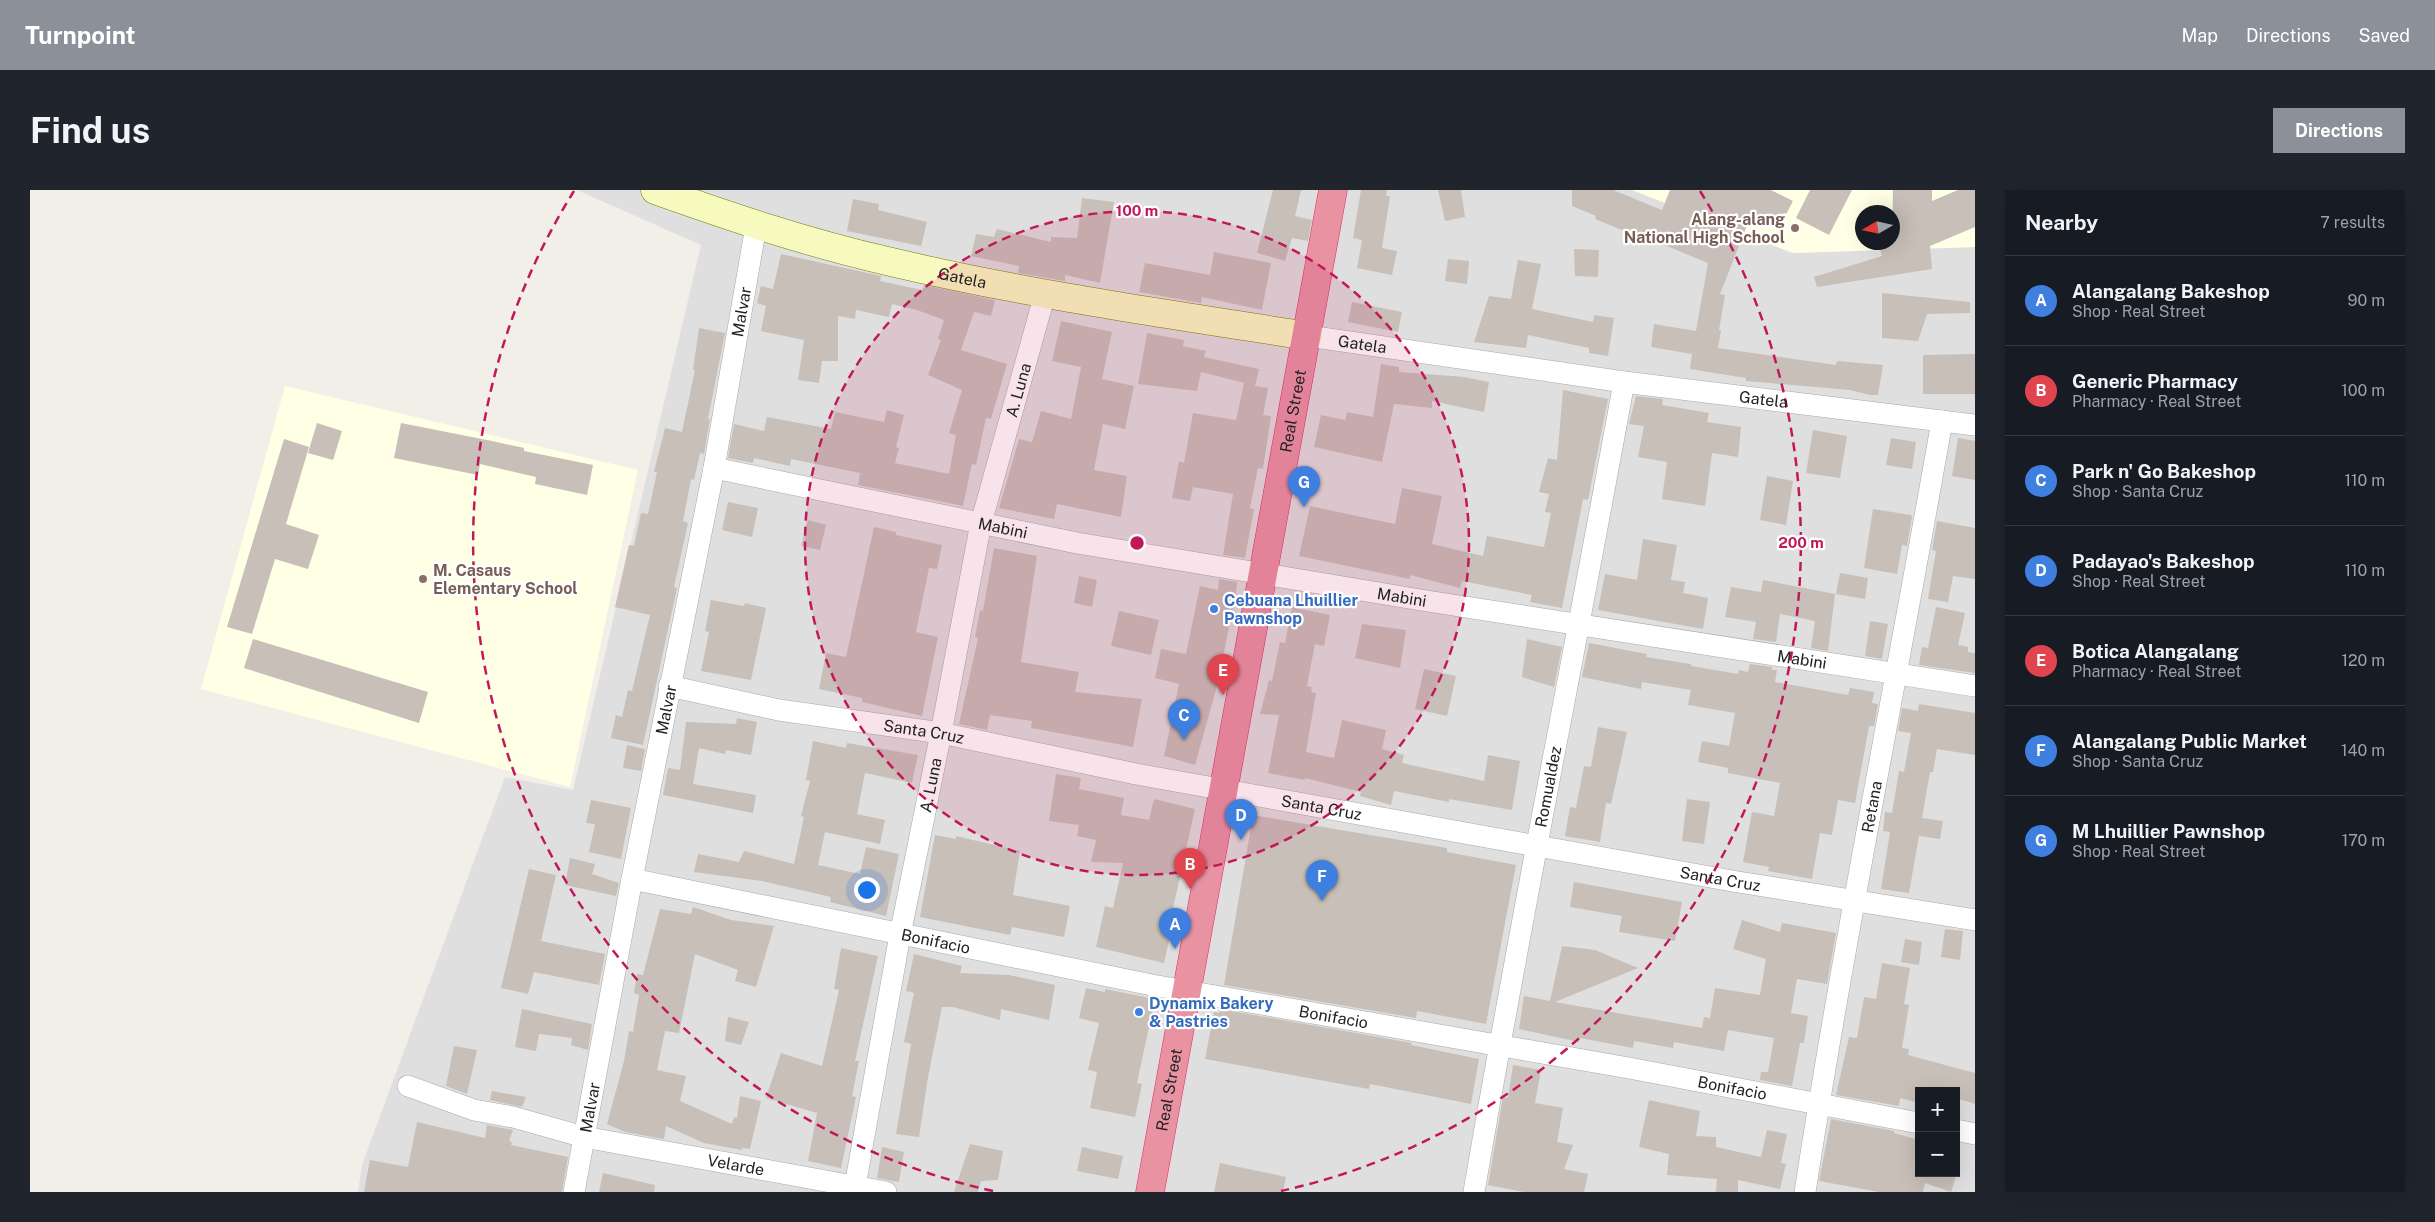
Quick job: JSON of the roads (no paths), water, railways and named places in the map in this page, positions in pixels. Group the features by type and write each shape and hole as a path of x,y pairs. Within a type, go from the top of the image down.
{"highway":[{"name":"Real Street","path":"1150,1192 1308,336 1333,190"}],"street":[{"name":"Gatela","path":"655,190 756,226 885,261 1045,294 1308,336 1624,382 1975,425"},
{"name":"Malvar","path":"574,1192 669,686 714,468 756,226"},
{"name":"A. Luna","path":"854,1189 900,935 942,732 981,523 1045,294"},
{"name":"Romualdez","path":"1474,1192 1499,1045 1580,625 1624,382"},
{"name":"Retana","path":"1805,1192 1818,1105 1854,902 1898,673 1942,421"},
{"name":"Mabini","path":"714,468 1086,544 1427,601 1975,686"},
{"name":"Santa Cruz","path":"669,686 779,710 942,732 1136,774 1854,902 1975,920"},
{"name":"Bonifacio","path":"632,879 900,935 1186,990 1499,1045 1915,1122"},
{"name":"Velarde","path":"408,1086 474,1110 513,1117 584,1137 854,1189 886,1192"},
{"path":"1960,1131 1975,1134"}],"place":[{"name":"Alang-alang National High School","path":"1795,228"},
{"name":"M Lhuillier Pawnshop","path":"1304,507"},
{"name":"M. Casaus Elementary School","path":"423,579"},
{"name":"Cebuana Lhuillier Pawnshop","path":"1214,609"},
{"name":"Botica Alangalang","path":"1223,695"},
{"name":"Park n' Go Bakeshop","path":"1184,740"},
{"name":"Padayao's Bakeshop","path":"1241,840"},
{"name":"Generic Pharmacy","path":"1190,889"},
{"name":"Alangalang Public Market","path":"1322,901"},
{"name":"Alangalang Bakeshop","path":"1175,949"},
{"name":"Dynamix Bakery & Pastries","path":"1139,1012"}]}
